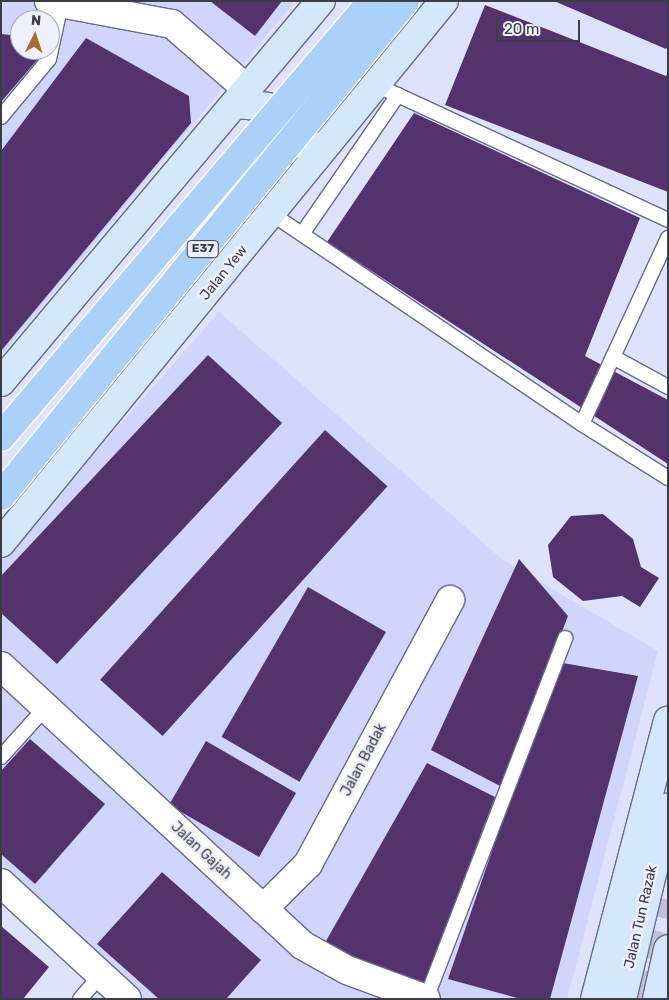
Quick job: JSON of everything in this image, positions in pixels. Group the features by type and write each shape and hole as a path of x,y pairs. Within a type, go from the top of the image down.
{"main road":[{"name":"E37","path":"1,436 372,1"},
{"name":"E37","path":"1,496 405,1"}],"street":[{"path":"1,382 321,1"},
{"name":"Jalan Yew","path":"1,543 311,165 387,90 444,1"},
{"path":"55,2 127,8 172,24 241,96 267,107 307,142 311,165"},
{"name":"Jalan Badak","path":"263,909 308,864 450,600"},
{"name":"Jalan Gajah","path":"1,666 302,945 346,970 426,999"},
{"path":"595,999 668,720"},
{"name":"Jalan Tun Razak","path":"622,999 668,806"},
{"path":"1,883 127,999"},
{"path":"657,999 668,949"}],"lane":[{"path":"1,117 50,58 55,2"},
{"path":"302,234 387,90 668,220"},
{"path":"272,214 582,424 668,478"},
{"path":"582,424 668,238"},
{"path":"613,357 668,388"},
{"path":"426,999 564,638"},
{"path":"1,757 46,707"},
{"path":"80,999 101,975"}],"shaded area":[{"path":"1,1 295,1 1,356"},
{"path":"219,312 503,560 658,651 567,999 141,999 1,870 1,560"}],"building":[{"path":"210,1 282,1 255,36"},
{"path":"554,1 668,1 668,46 666,49"},
{"path":"485,5 666,76 668,72 668,192 445,105"},
{"path":"1,34 10,35 10,60 37,60 1,102"},
{"path":"86,38 189,96 191,123 1,351 1,151"},
{"path":"414,113 640,218 585,356 668,400 668,464 327,242"},
{"path":"208,355 282,423 57,664 1,613 1,576"},
{"path":"325,430 387,486 163,736 100,680"},
{"path":"603,514 633,539 641,567 659,578 640,607 622,596 583,601 553,577 548,545 571,516"},
{"path":"519,559 568,616 502,787 431,750"},
{"path":"308,587 386,632 299,782 222,737"},
{"path":"557,662 638,676 550,999 521,999 448,979"},
{"path":"30,739 105,804 35,884 1,854 1,771"},
{"path":"206,741 296,793 259,857 169,805"},
{"path":"427,763 495,797 424,983 338,961 326,941"},
{"path":"162,872 261,960 226,999 159,999 97,944"},
{"path":"1,926 49,967 23,999 1,999"}],"tunnel":[{"path":"641,999 668,900"}]}
